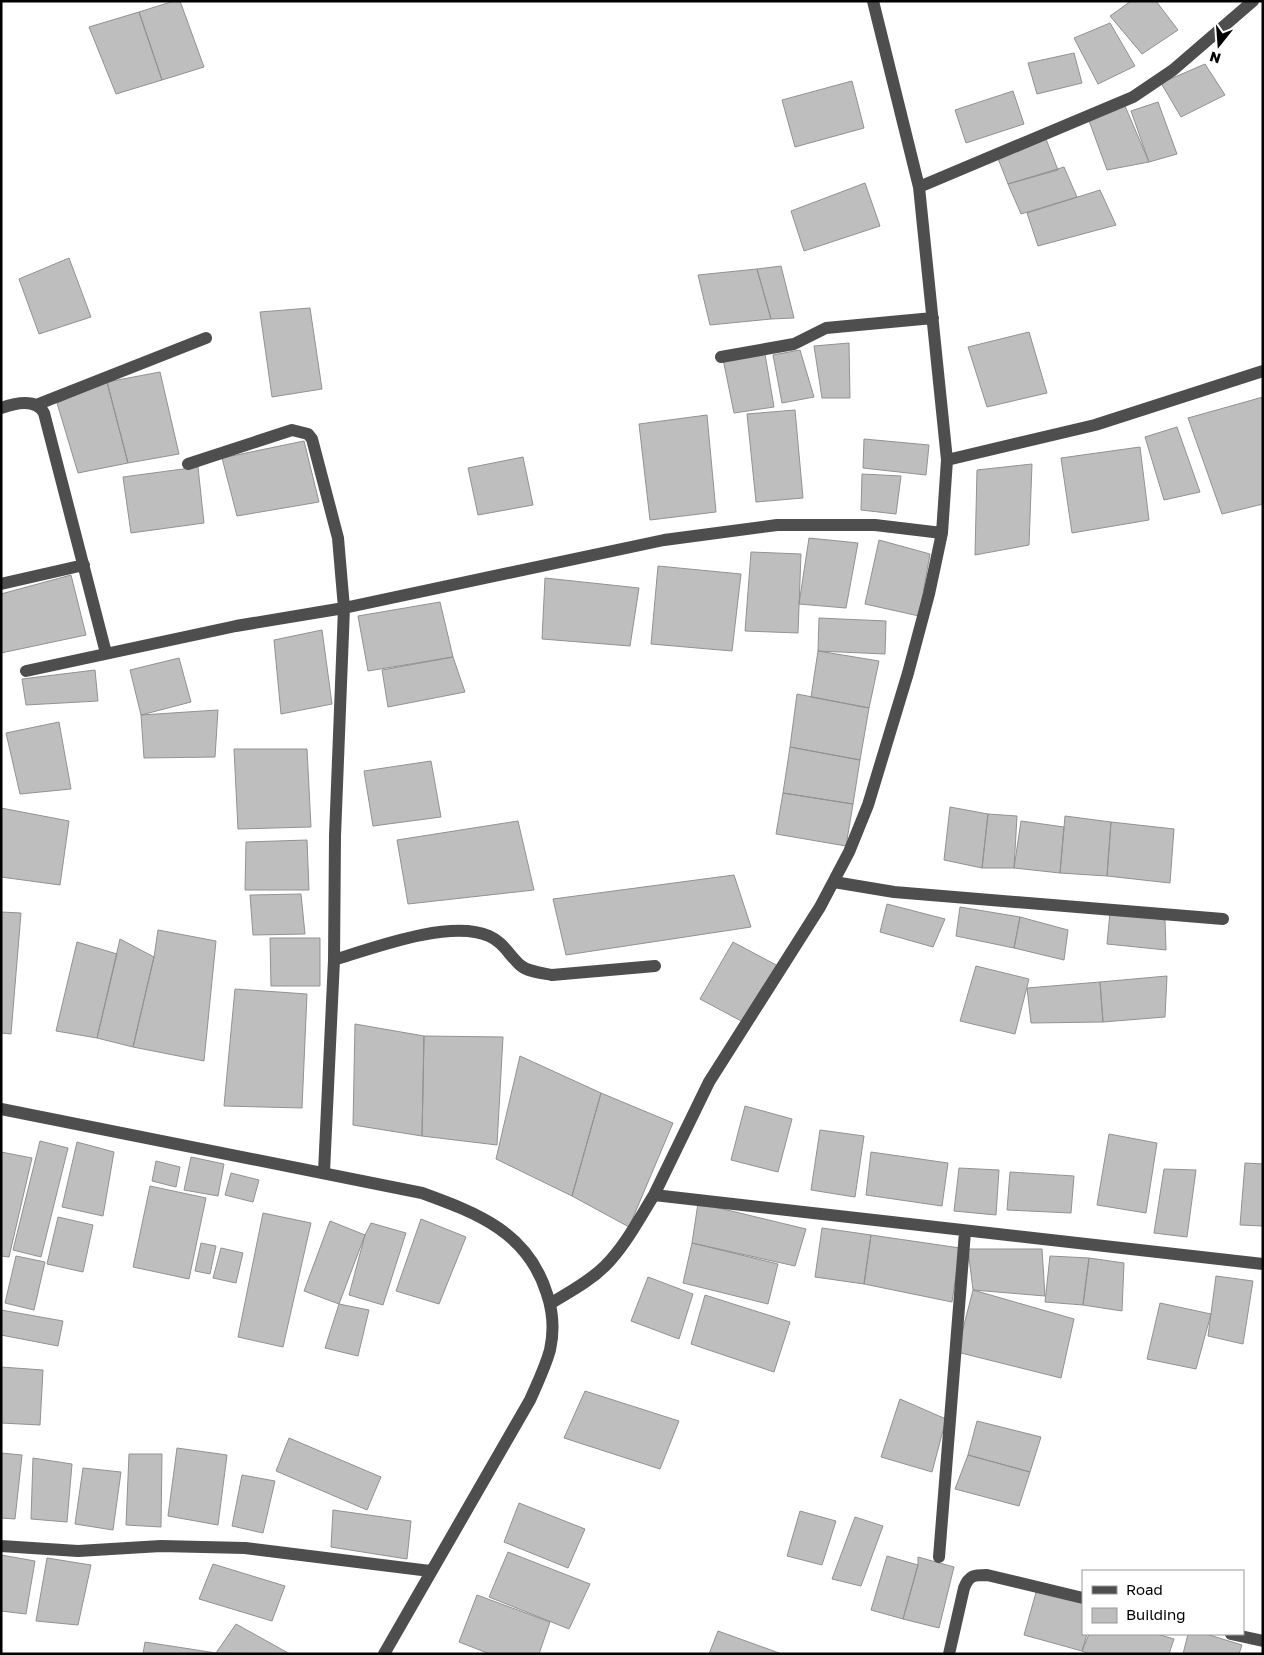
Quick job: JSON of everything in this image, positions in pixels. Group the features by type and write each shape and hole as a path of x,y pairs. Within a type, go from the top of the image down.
{"street":[{"path":"550,1304 582,1285 605,1266 627,1239 654,1195 708,1082 834,882 849,852 868,804 920,629 942,533 947,460 919,187 873,1"},
{"path":"919,187 1133,97 1173,70 1252,1"},
{"path":"721,358 794,344 826,328 933,318"},
{"path":"1,408 16,403 36,405 206,338"},
{"path":"947,460 1095,425 1263,371"},
{"path":"36,405 44,413 106,653"},
{"path":"188,464 292,430 308,434 312,439 334,517 338,538 344,608 336,809 334,960 324,1172"},
{"path":"26,671 236,626 344,608 625,547 736,530 777,525 859,524 942,533"},
{"path":"1,584 84,565"},
{"path":"834,882 894,892 1223,919"},
{"path":"334,960 419,936 476,932 491,937 506,948 521,965 538,973 552,974 655,966"},
{"path":"1,1109 422,1193 464,1208 488,1221 513,1238 535,1264 550,1304 553,1330 550,1349 536,1386 384,1654"},
{"path":"654,1195 965,1232 1263,1264"},
{"path":"939,1557 965,1232"},
{"path":"1,1546 78,1551 161,1546 236,1548 430,1571"},
{"path":"949,1654 964,1588 972,1575 987,1575 1082,1598"},
{"path":"1235,1635 1263,1642"}],"building":[{"path":"174,1 180,1 204,67 162,80 139,12"},
{"path":"1131,1 1156,1 1178,30 1142,54 1110,16"},
{"path":"139,12 162,80 116,94 89,27"},
{"path":"1110,23 1135,66 1098,84 1074,38"},
{"path":"1074,53 1082,83 1037,94 1028,63"},
{"path":"1205,64 1225,95 1181,117 1161,83"},
{"path":"852,81 864,128 795,147 782,100"},
{"path":"1013,91 1024,124 966,143 955,110"},
{"path":"1158,102 1177,154 1149,162 1131,111"},
{"path":"1125,106 1149,162 1107,170 1088,118"},
{"path":"1046,139 1058,170 1008,184 997,156"},
{"path":"1064,167 1077,197 1021,214 1008,184"},
{"path":"865,183 880,226 804,251 791,211"},
{"path":"1100,190 1116,225 1038,246 1027,213"},
{"path":"69,258 91,317 39,334 19,279"},
{"path":"781,266 794,318 771,319 757,269"},
{"path":"757,269 771,319 710,325 698,275"},
{"path":"310,308 322,389 272,397 260,312"},
{"path":"1029,332 1047,393 987,407 968,347"},
{"path":"849,343 850,398 822,398 814,346"},
{"path":"800,350 814,397 782,403 773,355"},
{"path":"765,354 774,407 734,413 723,359"},
{"path":"160,372 179,454 128,463 107,382"},
{"path":"107,382 128,463 78,473 57,403"},
{"path":"1263,397 1263,504 1222,514 1188,418"},
{"path":"795,410 803,498 756,502 747,414"},
{"path":"707,415 716,512 650,520 639,424"},
{"path":"1177,427 1200,492 1164,500 1145,437"},
{"path":"864,439 929,445 926,475 863,468"},
{"path":"304,441 319,502 237,516 222,458"},
{"path":"1140,447 1149,520 1072,533 1061,458"},
{"path":"523,457 533,505 478,515 468,468"},
{"path":"1032,464 1029,545 975,555 977,470"},
{"path":"198,467 204,523 131,533 123,477"},
{"path":"862,474 901,476 896,514 861,510"},
{"path":"809,538 858,543 846,608 799,604"},
{"path":"879,540 930,554 919,616 865,604"},
{"path":"751,552 801,554 798,633 745,631"},
{"path":"658,566 741,574 732,651 651,644"},
{"path":"71,575 86,635 1,653 1,594"},
{"path":"545,578 639,588 630,646 542,639"},
{"path":"440,602 453,657 368,671 358,616"},
{"path":"819,618 886,621 885,654 818,651"},
{"path":"322,630 332,704 281,714 274,640"},
{"path":"818,651 879,661 869,708 811,697"},
{"path":"453,657 465,692 388,707 382,670"},
{"path":"179,658 191,702 141,715 130,670"},
{"path":"95,670 98,701 26,705 22,679"},
{"path":"797,694 869,708 860,760 790,747"},
{"path":"218,710 215,757 144,758 141,715"},
{"path":"59,722 71,789 20,794 6,733"},
{"path":"790,747 860,760 853,804 783,793"},
{"path":"234,749 307,749 311,827 238,829"},
{"path":"431,761 441,817 373,826 364,771"},
{"path":"783,793 853,804 846,846 776,834"},
{"path":"950,807 988,814 982,868 944,860"},
{"path":"1,808 69,821 60,885 1,877"},
{"path":"988,814 1017,816 1014,868 982,868"},
{"path":"1065,816 1111,822 1107,876 1060,873"},
{"path":"518,821 534,890 408,904 397,840"},
{"path":"1021,821 1064,827 1060,873 1014,868"},
{"path":"1111,822 1174,829 1170,883 1107,876"},
{"path":"307,840 309,890 245,890 246,842"},
{"path":"734,875 751,927 566,955 553,899"},
{"path":"301,894 305,934 253,935 250,895"},
{"path":"887,904 945,919 933,947 880,932"},
{"path":"960,907 1020,917 1014,948 956,936"},
{"path":"1,912 21,913 11,1034 1,1033"},
{"path":"1110,912 1165,920 1166,950 1107,944"},
{"path":"1020,917 1068,930 1064,960 1014,948"},
{"path":"158,930 216,941 204,1061 133,1047 154,957"},
{"path":"270,938 320,938 320,986 271,986"},
{"path":"120,939 154,957 133,1047 97,1038"},
{"path":"77,942 117,954 97,1038 56,1031"},
{"path":"733,942 780,967 743,1022 700,999"},
{"path":"976,966 1029,979 1015,1034 960,1021"},
{"path":"1167,976 1165,1017 1103,1022 1100,982"},
{"path":"1100,982 1103,1022 1031,1023 1027,988"},
{"path":"235,989 307,994 302,1108 224,1106"},
{"path":"355,1024 424,1036 422,1136 353,1125"},
{"path":"424,1036 503,1037 497,1145 422,1136"},
{"path":"520,1056 601,1093 572,1196 496,1159"},
{"path":"601,1093 673,1123 629,1227 572,1196"},
{"path":"745,1106 792,1119 778,1172 731,1160"},
{"path":"820,1130 864,1136 855,1197 811,1190"},
{"path":"1109,1134 1157,1143 1146,1213 1097,1205"},
{"path":"40,1141 68,1148 41,1257 13,1250"},
{"path":"77,1142 114,1152 103,1216 62,1207"},
{"path":"1,1152 32,1158 9,1257 1,1256"},
{"path":"871,1152 948,1163 942,1206 866,1195"},
{"path":"191,1157 224,1164 218,1196 184,1190"},
{"path":"156,1161 180,1167 176,1187 152,1181"},
{"path":"1245,1163 1263,1164 1263,1226 1240,1225"},
{"path":"959,1168 999,1170 996,1215 954,1211"},
{"path":"1164,1169 1196,1170 1187,1237 1154,1233"},
{"path":"1010,1172 1074,1176 1071,1213 1007,1210"},
{"path":"231,1173 259,1180 253,1202 225,1195"},
{"path":"150,1186 206,1198 189,1279 133,1267"},
{"path":"698,1203 806,1229 795,1266 692,1243"},
{"path":"263,1213 311,1223 283,1347 238,1337"},
{"path":"58,1217 93,1225 83,1272 47,1264"},
{"path":"421,1219 466,1237 439,1304 396,1291"},
{"path":"330,1221 365,1235 339,1304 304,1291"},
{"path":"371,1223 406,1233 383,1305 349,1295 365,1235"},
{"path":"822,1228 871,1235 864,1284 815,1277"},
{"path":"871,1235 960,1248 952,1302 864,1284"},
{"path":"201,1243 216,1246 210,1274 195,1271"},
{"path":"692,1243 778,1264 768,1304 683,1283"},
{"path":"221,1248 243,1253 236,1283 213,1278"},
{"path":"968,1249 1042,1249 1045,1296 973,1290"},
{"path":"16,1256 45,1262 34,1310 5,1303"},
{"path":"1050,1256 1089,1258 1083,1305 1045,1302"},
{"path":"1089,1258 1124,1263 1122,1311 1083,1305"},
{"path":"1216,1276 1253,1281 1243,1344 1208,1336"},
{"path":"648,1277 693,1294 679,1339 631,1321"},
{"path":"973,1290 1074,1319 1061,1378 957,1352"},
{"path":"705,1295 790,1322 774,1372 691,1344"},
{"path":"1160,1303 1211,1314 1196,1369 1147,1359"},
{"path":"339,1304 369,1310 358,1356 325,1348"},
{"path":"1,1310 63,1321 58,1346 1,1335"},
{"path":"1,1367 43,1370 40,1425 1,1423"},
{"path":"585,1391 679,1421 660,1469 564,1438"},
{"path":"900,1399 946,1419 932,1472 881,1457"},
{"path":"977,1421 1041,1437 1030,1472 968,1455"},
{"path":"289,1438 381,1477 367,1510 276,1471"},
{"path":"177,1448 227,1455 218,1525 168,1516"},
{"path":"1,1453 22,1455 15,1519 1,1518"},
{"path":"129,1454 162,1454 161,1527 126,1525"},
{"path":"968,1455 1030,1472 1019,1506 955,1489"},
{"path":"33,1458 72,1464 67,1522 31,1519"},
{"path":"83,1468 121,1472 113,1530 75,1524"},
{"path":"242,1475 275,1481 263,1533 232,1526"},
{"path":"519,1503 585,1529 568,1568 504,1542"},
{"path":"333,1510 411,1521 407,1559 331,1547"},
{"path":"800,1511 836,1521 822,1565 787,1556"},
{"path":"855,1517 883,1526 861,1586 832,1579"},
{"path":"508,1552 590,1584 569,1629 489,1597"},
{"path":"1,1555 35,1561 26,1614 1,1611"},
{"path":"887,1556 918,1565 903,1619 871,1610"},
{"path":"918,1557 954,1567 939,1628 903,1619 918,1565"},
{"path":"47,1558 91,1565 78,1625 36,1621"},
{"path":"213,1564 285,1586 272,1621 199,1599"},
{"path":"1037,1589 1082,1602 1082,1635 1087,1635 1082,1651 1024,1635"},
{"path":"477,1595 550,1622 539,1654 490,1654 459,1642"},
{"path":"236,1624 290,1654 216,1653"},
{"path":"718,1631 782,1654 709,1654"},
{"path":"1089,1635 1160,1635 1174,1639 1169,1654 1090,1654 1082,1651"},
{"path":"1188,1635 1209,1635 1242,1645 1239,1654 1183,1654"},
{"path":"145,1642 216,1653 216,1654 143,1654"}]}
